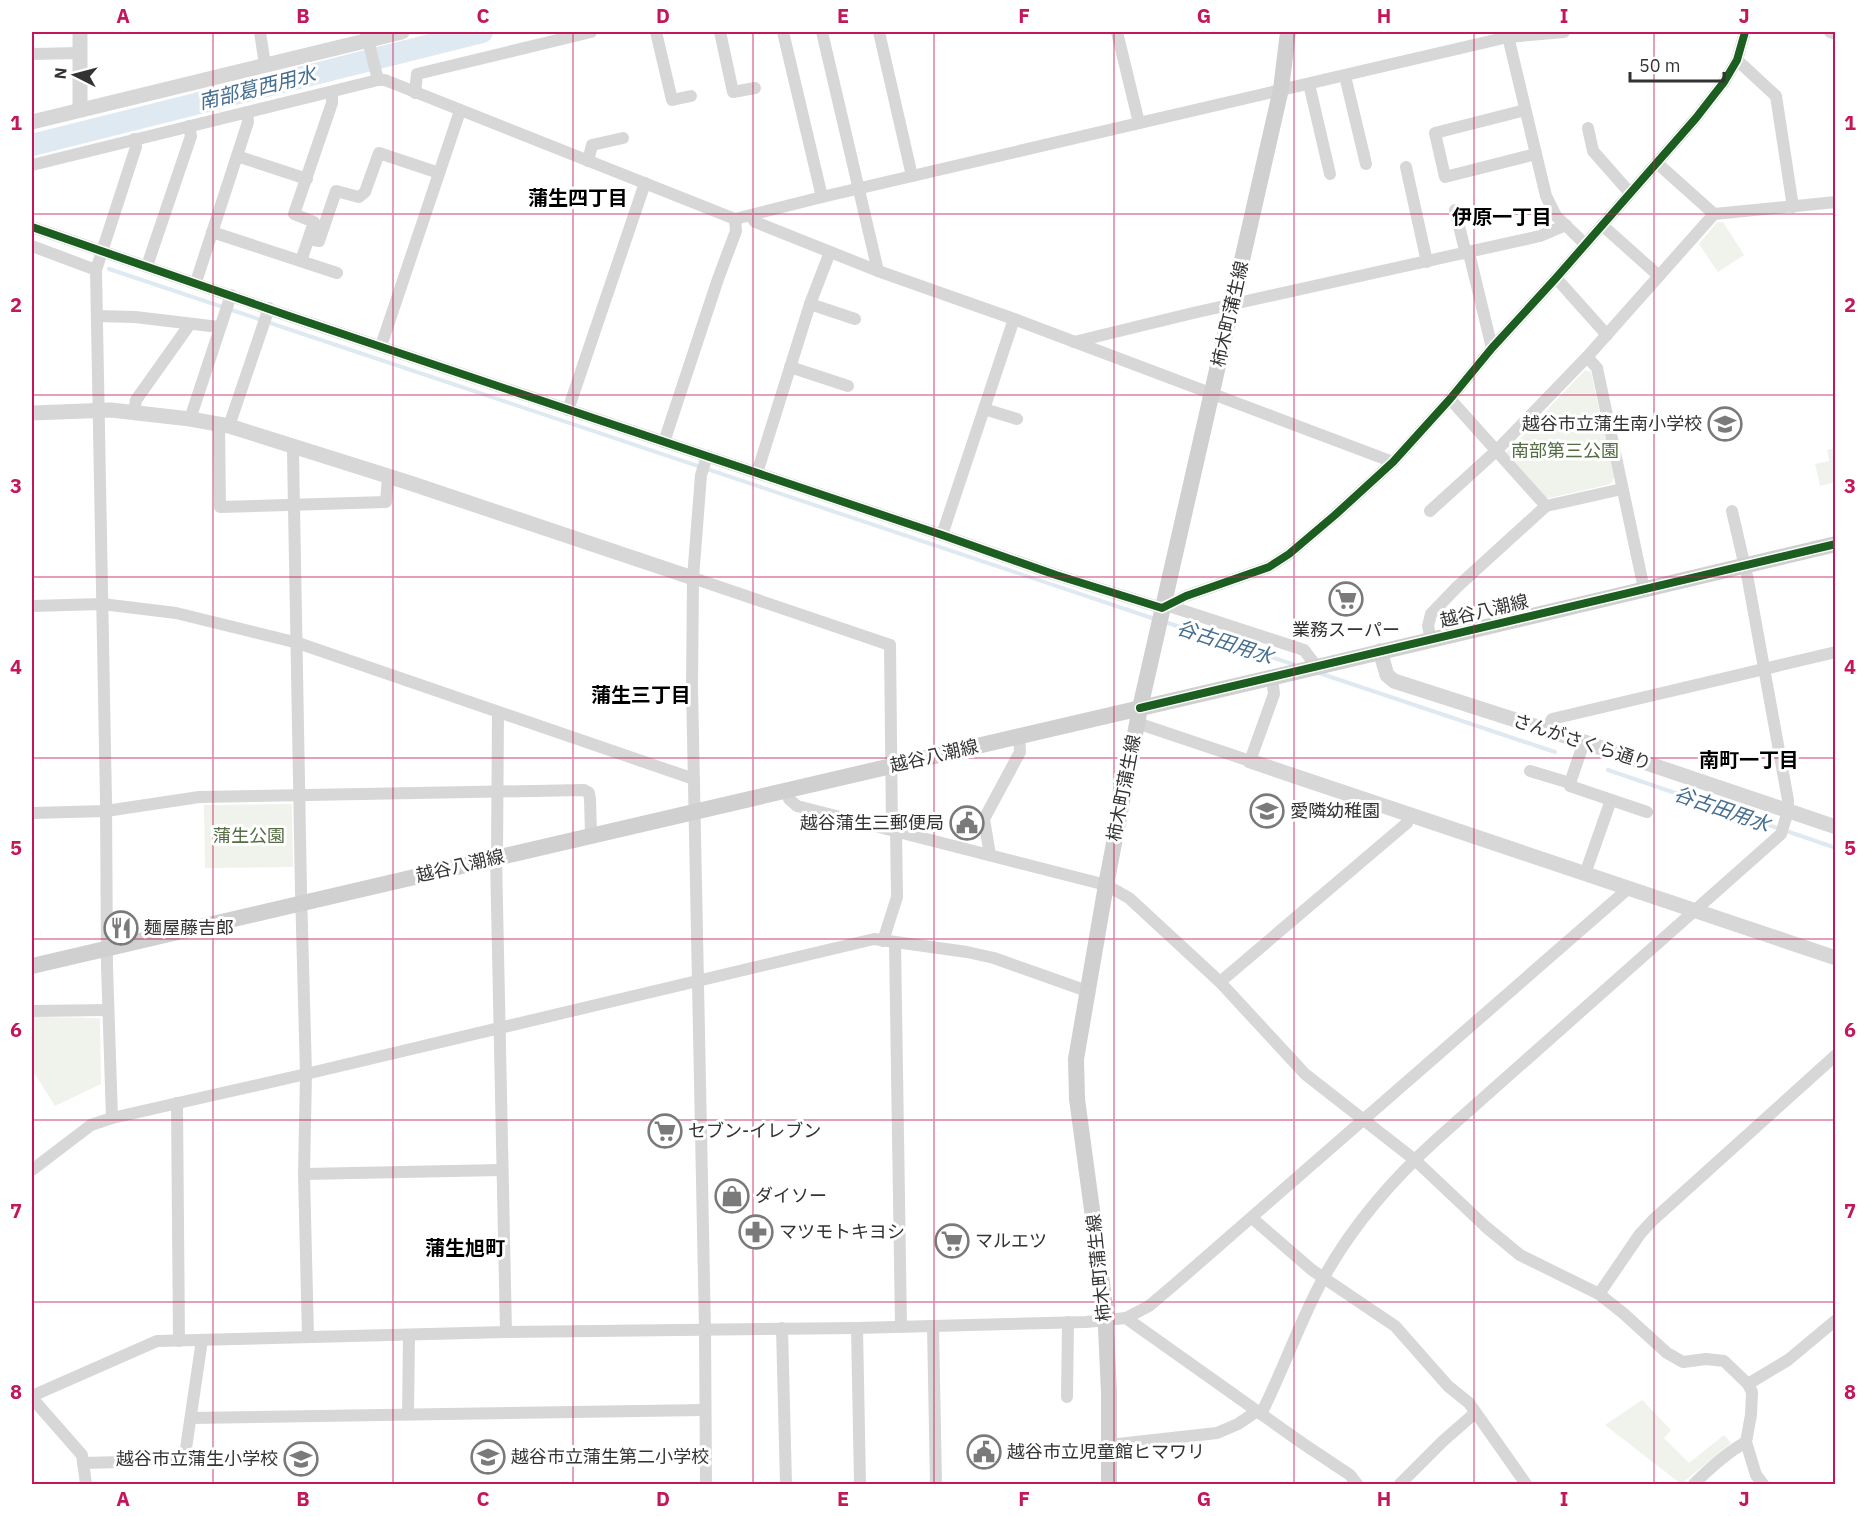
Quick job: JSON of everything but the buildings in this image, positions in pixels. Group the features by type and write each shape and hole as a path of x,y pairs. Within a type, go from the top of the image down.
{"main road":[{"name":"柿木町蒲生線","path":"1109,1485 1106,1320 1075,1076 1078,1039 1138,716 1165,607 1281,89 1288,32"},
{"name":"越谷八潮線","path":"32,966 1019,735 1138,716 1272,677 1836,544"}],"street":[{"path":"80,32 80,110"},
{"path":"260,32 265,65"},
{"path":"32,122 402,32"},
{"path":"415,93 417,74 591,32"},
{"path":"656,32 672,100 691,96"},
{"path":"720,32 733,92 755,88"},
{"path":"783,32 822,197"},
{"path":"822,32 878,271"},
{"path":"879,32 912,176"},
{"path":"1117,32 1139,123"},
{"path":"32,165 332,92 377,78 735,219 1309,84 1507,34 1564,32"},
{"path":"1165,607 1186,596 1269,567 1335,515 1393,462 1710,100 1737,60 1745,32"},
{"path":"1830,32 1836,34"},
{"path":"1507,34 1546,196 1556,216 1585,243"},
{"path":"368,39 377,78"},
{"path":"32,54 80,53"},
{"path":"1737,60 1776,96 1793,207"},
{"path":"1345,75 1366,164"},
{"path":"1309,84 1330,174"},
{"path":"301,261 314,222 294,214 332,103 332,92"},
{"path":"1525,110 1435,133 1445,177 1536,154"},
{"path":"381,346 460,111"},
{"path":"195,282 248,122 247,112"},
{"path":"147,266 191,136 189,126"},
{"path":"1588,128 1593,151 1630,193"},
{"path":"588,161 592,145 623,138"},
{"path":"112,1118 108,1010 96,270 136,147 134,140"},
{"path":"309,239 319,242 336,191 358,197 365,192 379,153 439,172"},
{"path":"237,156 307,178"},
{"path":"1657,163 1714,214"},
{"path":"1406,167 1427,262"},
{"path":"568,410 645,183"},
{"path":"1430,511 1496,451 1587,357 1714,214 1836,202"},
{"path":"1455,210 1492,348"},
{"path":"751,215 755,222 878,271 1014,319 1393,462"},
{"path":"664,442 736,231 735,219"},
{"path":"1074,342 1540,236 1566,225"},
{"path":"1602,225 1659,276"},
{"path":"32,227 1056,575 1304,650 1317,667"},
{"path":"212,232 337,273"},
{"path":"32,246 96,270"},
{"path":"757,473 810,304 830,252"},
{"path":"1556,278 1607,335"},
{"path":"190,419 231,295"},
{"path":"810,304 855,319"},
{"path":"269,308 224,425 220,507 386,502 388,477"},
{"path":"96,316 135,317 219,327"},
{"path":"942,535 1014,319"},
{"path":"134,413 136,400 190,324"},
{"path":"1587,357 1597,368 1644,589"},
{"path":"790,367 848,386"},
{"path":"1450,399 1546,507"},
{"path":"32,413 98,409 224,425 295,446 890,645 891,766 897,897 889,942 902,1327"},
{"path":"984,409 1017,419"},
{"path":"295,446 293,452 306,1074 304,1174 308,1337"},
{"path":"706,456 701,475 693,578 694,812 706,1485"},
{"path":"1431,639 1428,626 1431,614 1457,586 1546,507 1622,489"},
{"path":"1109,1445 1217,1433 1259,1412 1323,1278 1345,1243 1415,1160 1781,834 1788,812 1788,800 1765,669 1732,511"},
{"path":"32,606 102,604 192,617 297,643 694,779"},
{"name":"さんがさくら通り","path":"1380,651 1387,675 1394,681 1836,827"},
{"path":"1547,730 1552,719 1836,652"},
{"path":"1250,760 1274,694 1272,677"},
{"path":"498,713 496,857 506,1332"},
{"path":"1138,716 1250,760 1836,958"},
{"path":"990,855 984,819 1020,752 1019,735"},
{"path":"1570,783 1584,742"},
{"path":"1530,771 1570,783 1570,786 1647,812"},
{"path":"32,813 106,811 199,797 584,790 589,793 590,799 591,836"},
{"path":"787,790 789,799 797,806 1106,885 1129,898 1220,982 1305,1074 1415,1160 1486,1227 1520,1255 1599,1294 1667,1353 1683,1362 1706,1359 1724,1361 1748,1384 1752,1392 1746,1442 1756,1475 1763,1485"},
{"path":"1585,874 1611,800"},
{"path":"1220,982 1407,823 1409,815"},
{"path":"86,1485 82,1455 32,1397 158,1341 506,1332 902,1327 1068,1323 1126,1318 1149,1306 1252,1218 1629,888"},
{"path":"32,1170 91,1125 112,1118 874,939 994,958 1087,991"},
{"path":"32,1011 108,1010"},
{"path":"1599,1294 1640,1234 1836,1055"},
{"path":"177,1103 179,1341"},
{"path":"304,1174 501,1170"},
{"path":"1252,1218 1323,1278 1395,1326 1448,1386 1468,1403 1526,1485"},
{"path":"1126,1318 1350,1475 1357,1485"},
{"path":"1748,1384 1788,1360 1836,1320"},
{"path":"1067,1397 1068,1323"},
{"path":"933,1326 936,1485"},
{"path":"782,1328 786,1485"},
{"path":"857,1328 860,1485"},
{"path":"408,1414 409,1335"},
{"path":"83,1463 121,1462 185,1455 202,1340"},
{"path":"191,1418 704,1410"},
{"path":"1400,1485 1443,1441 1475,1413"},
{"path":"1694,1485 1707,1471 1746,1442"}],"green space":[{"path":"1717,222 1723,222 1744,255 1718,272 1699,244"},
{"name":"南部第三公園","path":"1585,370 1591,372 1614,477 1611,484 1546,498 1506,453"},
{"path":"1835,448 1835,482 1820,486 1815,464 1829,461 1827,450"},
{"name":"蒲生公園","path":"292,804 293,867 205,868 204,805"},
{"path":"32,1015 100,1018 101,1084 55,1106 35,1074 32,1076"},
{"path":"1642,1400 1671,1430 1664,1438 1689,1463 1724,1435 1731,1443 1681,1484 1605,1425"}],"waterway":[{"name":"南部葛西用水","path":"32,145 482,32"},
{"name":"谷古田用水","path":"109,269 1155,619"},
{"name":"谷古田用水","path":"1165,622 1295,665"},
{"name":"谷古田用水","path":"1319,673 1555,752"},
{"name":"谷古田用水","path":"1608,770 1836,848"}],"cycle path":[{"path":"32,227 1056,575 1162,608 1186,596 1269,567 1289,554 1393,462 1696,118 1724,82 1737,60 1745,32"},
{"path":"1140,708 1836,544"}],"place":[{"name":"越谷市立蒲生南小学校","path":"1725,424"},
{"name":"業務スーパー","path":"1346,599"},
{"name":"愛隣幼稚園","path":"1267,811"},
{"name":"越谷蒲生三郵便局","path":"967,823"},
{"name":"麺屋藤吉郎","path":"121,928"},
{"name":"セブン-イレブン","path":"665,1131"},
{"name":"ダイソー","path":"732,1196"},
{"name":"マツモトキヨシ","path":"756,1232"},
{"name":"マルエツ","path":"952,1241"},
{"name":"越谷市立児童館ヒマワリ","path":"984,1452"},
{"name":"越谷市立蒲生第二小学校","path":"488,1457"},
{"name":"越谷市立蒲生小学校","path":"301,1459"}],"district":[{"name":"蒲生四丁目","path":"578,198"},
{"name":"伊原一丁目","path":"1502,217"},
{"name":"蒲生三丁目","path":"641,695"},
{"name":"南町一丁目","path":"1749,760"},
{"name":"蒲生旭町","path":"465,1248"}]}
